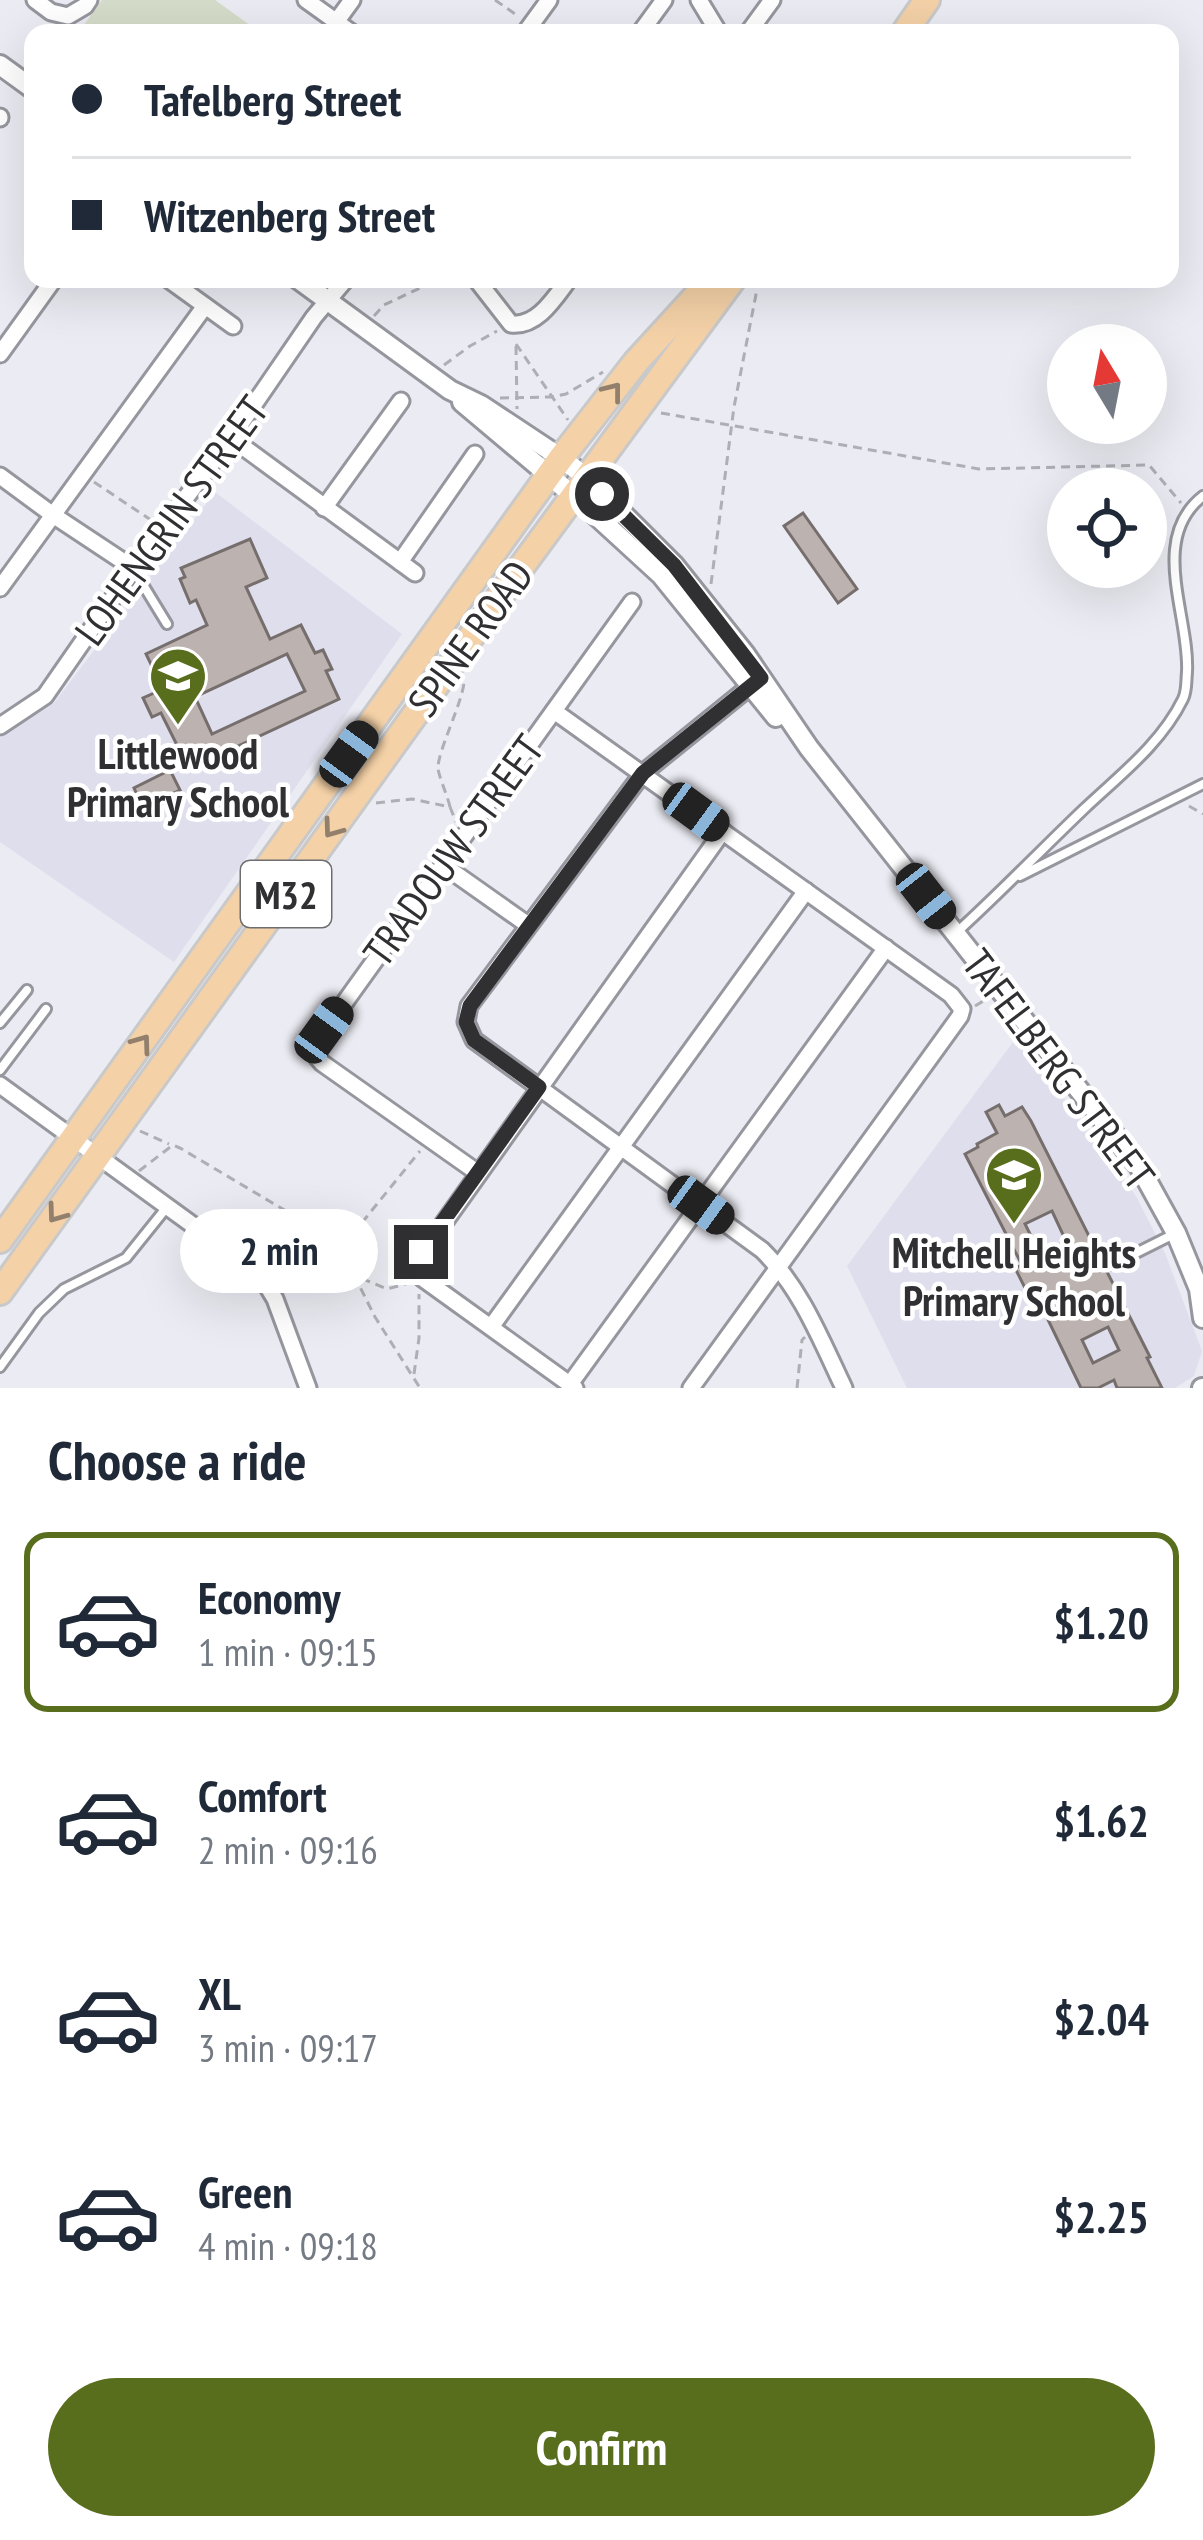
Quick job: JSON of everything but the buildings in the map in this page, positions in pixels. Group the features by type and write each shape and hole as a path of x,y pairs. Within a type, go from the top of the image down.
{"main road":[{"name":"SPINE ROAD","path":"0,1240 555,468 627,372 704,288"},
{"name":"SPINE ROAD","path":"0,1292 726,288"}],"street":[{"path":"35,0 51,12 68,16 89,0"},
{"path":"306,0 339,24"},
{"path":"336,22 352,0"},
{"path":"525,24 549,0"},
{"path":"0,354 48,288"},
{"path":"180,288 233,326"},
{"name":"TAFELBERG STREET","path":"311,288 450,389 481,405 580,487 755,682 798,742 809,748 1139,1166 1201,1291 1203,1318"},
{"name":"LOHENGRIN STREET","path":"0,725 45,696 314,317 340,288"},
{"path":"483,288 517,326 550,305 562,288"},
{"path":"0,588 205,306"},
{"path":"324,508 401,400"},
{"path":"231,438 415,573"},
{"path":"400,562 475,454"},
{"path":"0,476 134,568"},
{"name":"TRADOUW STREET","path":"478,1173 322,1063 315,1048 632,602"},
{"path":"755,682 643,773 470,1006 466,1022 474,1040 779,1266 797,1292 844,1388"},
{"path":"554,711 951,995 962,1009 692,1388"},
{"path":"723,831 421,1252 417,1268 422,1278 573,1386 886,948"},
{"path":"443,865 528,926"},
{"path":"491,1327 806,891"},
{"path":"0,1085 260,1274 275,1299 308,1388"}],"lane":[{"path":"955,933 1130,768 1186,695 1188,661 1174,555 1181,525 1203,496"},
{"path":"134,568 167,624"},
{"path":"1013,879 1203,784"},
{"path":"0,1024 27,990"},
{"path":"0,1070 46,1009"},
{"path":"0,1367 51,1301 82,1277 126,1258 168,1206"},
{"path":"1112,1264 1176,1233"}],"path":[{"path":"495,0 521,24"},
{"path":"374,316 384,305 420,288"},
{"path":"711,597 731,427 757,288"},
{"path":"442,366 511,324"},
{"path":"516,417 516,344 570,422"},
{"path":"496,398 566,394 615,365"},
{"path":"651,415 979,469 1149,465 1188,512"},
{"path":"88,477 158,524"},
{"path":"461,828 438,770 461,702 464,669"},
{"path":"1174,798 1203,814"},
{"path":"367,803 412,799 450,807"},
{"path":"133,1127 196,1155 328,1236 341,1249 417,1388"},
{"path":"341,1249 424,1144"},
{"path":"137,1173 173,1145"},
{"path":"272,1270 289,1264 356,1276 387,1288 411,1282 419,1292 414,1378"},
{"path":"797,1388 802,1340 815,1329"}],"shaded area":[{"name":"Littlewood Primary School","path":"215,492 402,634 174,962 0,842 0,738 54,703"},
{"name":"Mitchell Heights Primary School","path":"1016,1038 1103,1147 1165,1253 1202,1351 1194,1376 1175,1388 907,1388 847,1266"}],"green space":[{"path":"102,0 215,0 248,24 85,24"}],"place":[{"name":"Littlewood Primary School","path":"178,727"},
{"name":"Mitchell Heights Primary School","path":"1014,1226"}],"route":[{"path":"421,1252 539,1087 474,1040 466,1022 470,1006 643,773 761,678 674,565 602,494"}]}
